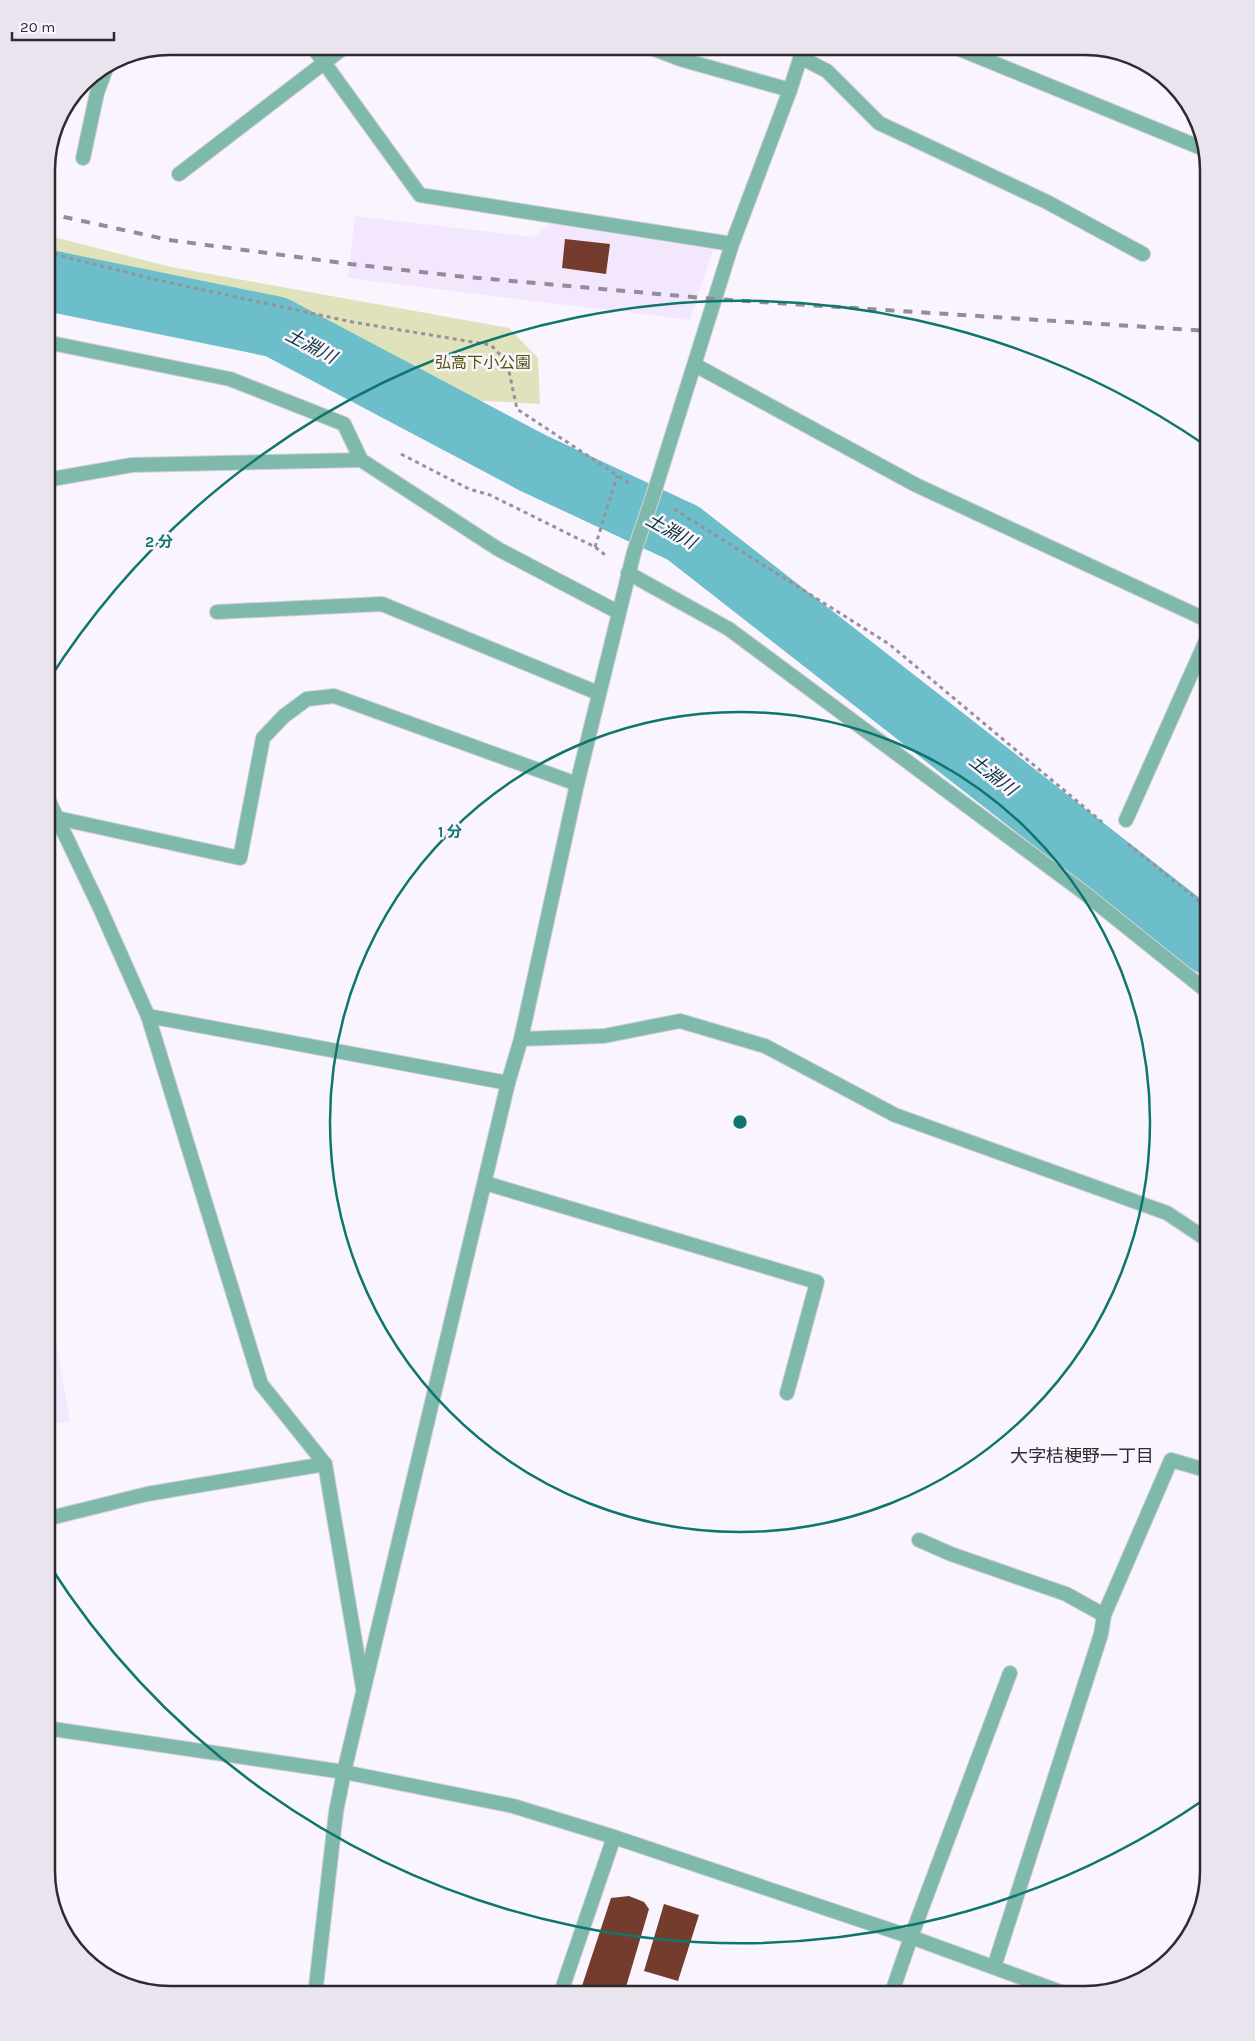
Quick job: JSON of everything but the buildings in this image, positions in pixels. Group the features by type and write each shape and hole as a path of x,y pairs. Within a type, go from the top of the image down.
{"street":[{"path":"319,55 420,195 732,244"},
{"path":"179,174 334,55"},
{"path":"670,55 790,90"},
{"path":"316,1986 336,1812 344,1772 508,1083 521,1039 577,784 618,612 634,552 732,244 790,90 801,55"},
{"path":"806,55 827,71 879,123 1048,202 1143,254"},
{"path":"974,55 1197,146"},
{"path":"83,158 97,93 103,76"},
{"path":"55,344 230,379 344,424 361,460 498,549 618,612"},
{"path":"695,365 916,485 1200,617"},
{"path":"55,478 132,465 361,460"},
{"path":"628,573 728,630 1083,892 1200,986"},
{"path":"217,612 382,604 598,693"},
{"path":"1126,820 1200,654"},
{"path":"57,818 240,858 263,738 284,716 307,699 334,696 577,784"},
{"path":"55,814 100,908 148,1016 261,1384 325,1464 363,1688"},
{"path":"148,1016 508,1083"},
{"path":"521,1039 604,1036 680,1021 699,1026 766,1046 894,1115 1167,1213 1200,1235"},
{"path":"485,1183 818,1282 787,1393"},
{"path":"994,1967 1101,1634 1104,1615 1170,1460 1200,1468"},
{"path":"55,1517 147,1494 325,1464"},
{"path":"919,1540 951,1554 1066,1594 1104,1615"},
{"path":"894,1986 1010,1673"},
{"path":"55,1729 344,1772 513,1806 911,1937 1045,1986"},
{"path":"563,1986 614,1838"}],"path":[{"path":"55,254 153,279 352,322 491,345 507,362 517,409 617,476 653,496 889,644 1102,823"},
{"path":"394,450 469,489 490,495 595,547 628,573"},
{"path":"595,547 617,476"},
{"path":"1125,842 1200,902"}],"shaded area":[{"path":"355,216 533,237 550,224 713,250 690,320 348,278"},
{"path":"55,1337 70,1421 55,1424"}],"green space":[{"name":"弘高下小公園","path":"55,237 171,267 509,328 538,358 540,404 470,400 332,338 261,311 55,264"}],"waterway":[{"name":"土淵川","path":"55,282 276,327 533,463 683,533 1200,937"}],"railway":[{"path":"55,215 169,240 456,276 715,299 1200,330"}],"district":[{"name":"大字桔梗野一丁目","path":"1082,1456"}]}
